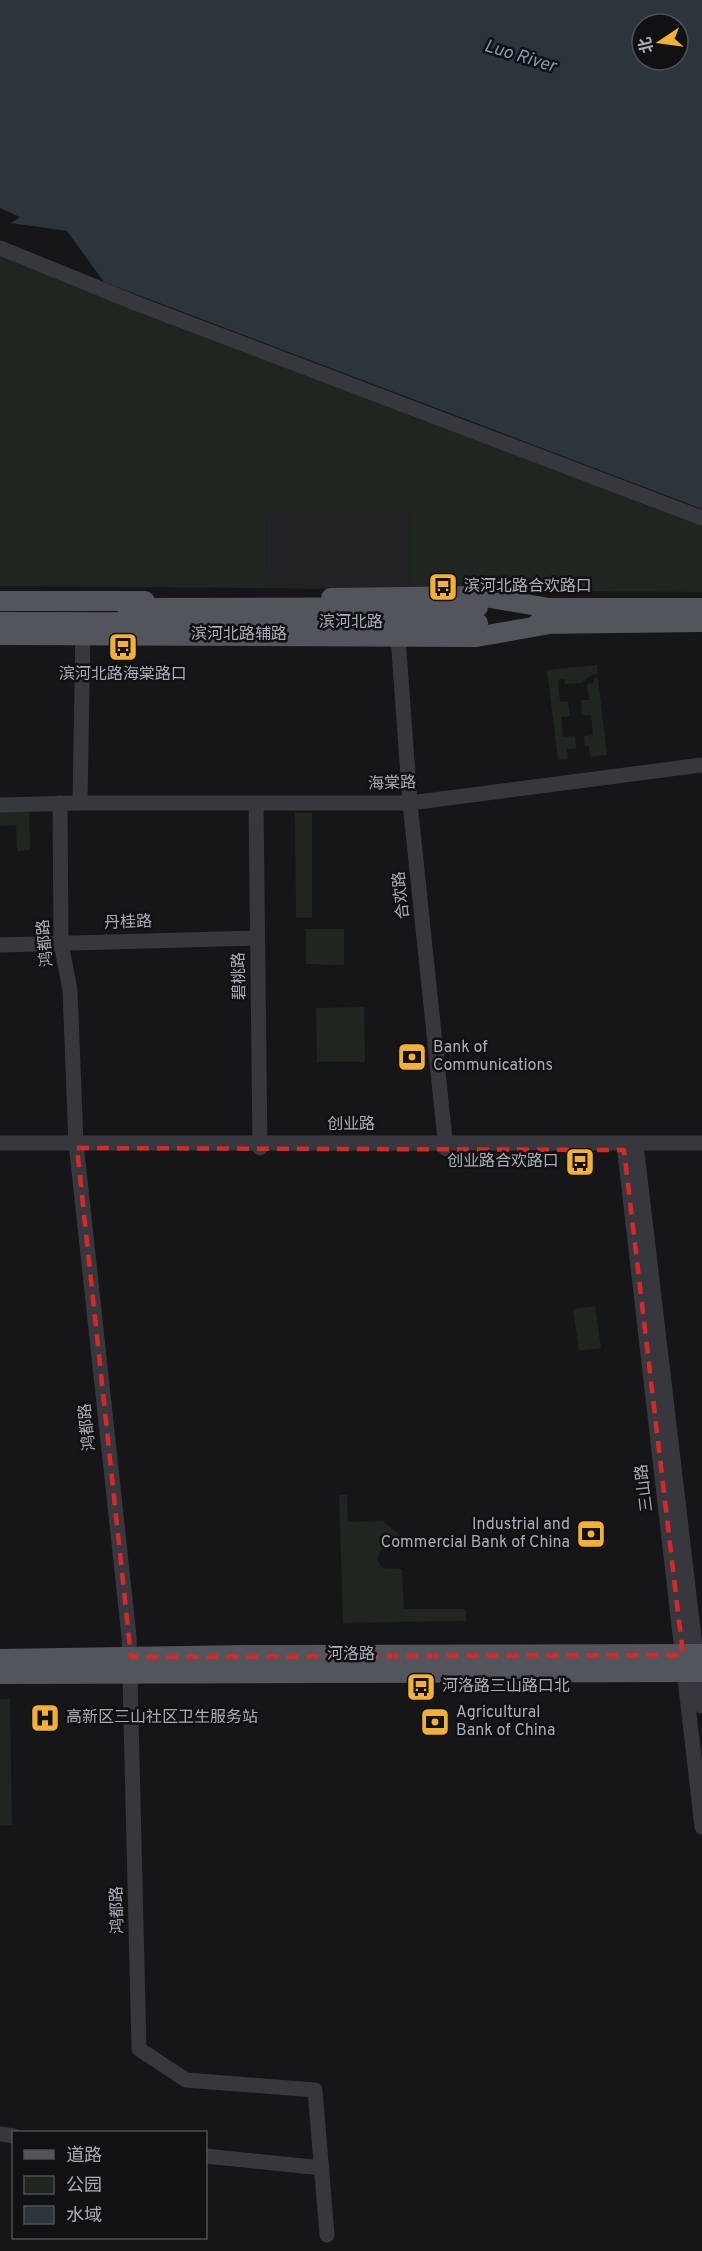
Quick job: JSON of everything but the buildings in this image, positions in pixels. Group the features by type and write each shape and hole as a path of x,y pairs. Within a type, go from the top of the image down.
{"main road":[{"path":"0,601 84,602 479,596 549,616"},
{"name":"滨河北路","path":"549,616 702,608"},
{"name":"滨河北路","path":"0,609 549,616 702,622"},
{"name":"滨河北路","path":"0,622 478,615"},
{"name":"滨河北路辅路","path":"0,635 476,637 549,616"},
{"name":"河洛路","path":"0,1674 246,1655 694,1663"},
{"name":"河洛路","path":"0,1659 131,1665"}],"street":[{"path":"0,249 138,304 702,518"},
{"path":"80,803 84,602"},
{"name":"合欢路","path":"398,637 410,803 446,1146"},
{"name":"海棠路","path":"0,805 410,803 702,765"},
{"name":"鸿都路","path":"60,803 61,943 70,990 76,1146 131,1665 139,2049 186,2080 315,2090 322,2168"},
{"name":"碧桃路","path":"256,803 260,1146"},
{"name":"丹桂路","path":"0,945 257,938"},
{"name":"创业路","path":"0,1143 76,1146"},
{"name":"创业路","path":"630,1147 702,1143"},
{"name":"创业路","path":"0,1148 446,1146 702,1149"},
{"name":"三山路","path":"630,1147 694,1663 702,1706"},
{"name":"三山路","path":"694,1663 702,1827"},
{"path":"207,2156 322,2168 327,2235"}],"highlighted area":[{"path":"77,1148 624,1150 683,1655 131,1657"}],"shaded area":[{"path":"266,511 411,511 411,590 267,588"}],"green space":[{"path":"0,249 702,518 702,592 411,590 410,511 266,511 267,588 0,586"},
{"path":"597,665 598,674 592,675 581,683 565,684 564,679 558,680 560,702 568,702 570,716 561,717 563,737 575,736 576,748 567,749 568,759 558,760 547,670"},
{"path":"594,678 598,678 607,755 590,757 589,746 585,746 584,736 593,735 591,715 582,715 581,700 589,700 587,684 594,683"},
{"path":"29,808 30,850 17,851 16,825 0,826 0,811"},
{"path":"295,813 312,813 312,918 296,918"},
{"path":"306,929 344,929 344,965 306,964"},
{"path":"364,1007 365,1062 317,1062 316,1008"},
{"path":"595,1306 601,1348 579,1351 573,1309"},
{"path":"339,1495 347,1495 348,1522 383,1521 402,1537 402,1547 381,1550 377,1559 382,1568 402,1569 404,1609 466,1609 466,1621 343,1623"},
{"path":"0,1699 10,1699 12,1825 0,1826"}],"water":[{"name":"Luo River","path":"0,0 702,0 702,509 104,282 67,231 11,223 20,217 0,208"}],"place":[{"name":"滨河北路合欢路口","path":"443,587"},
{"name":"滨河北路海棠路口","path":"123,647"},
{"name":"Bank of Communications","path":"412,1057"},
{"name":"创业路合欢路口","path":"580,1162"},
{"name":"Industrial and Commercial Bank of China","path":"591,1534"},
{"name":"河洛路三山路口北","path":"421,1687"},
{"name":"高新区三山社区卫生服务站","path":"45,1718"},
{"name":"Agricultural Bank of China","path":"435,1722"}]}
